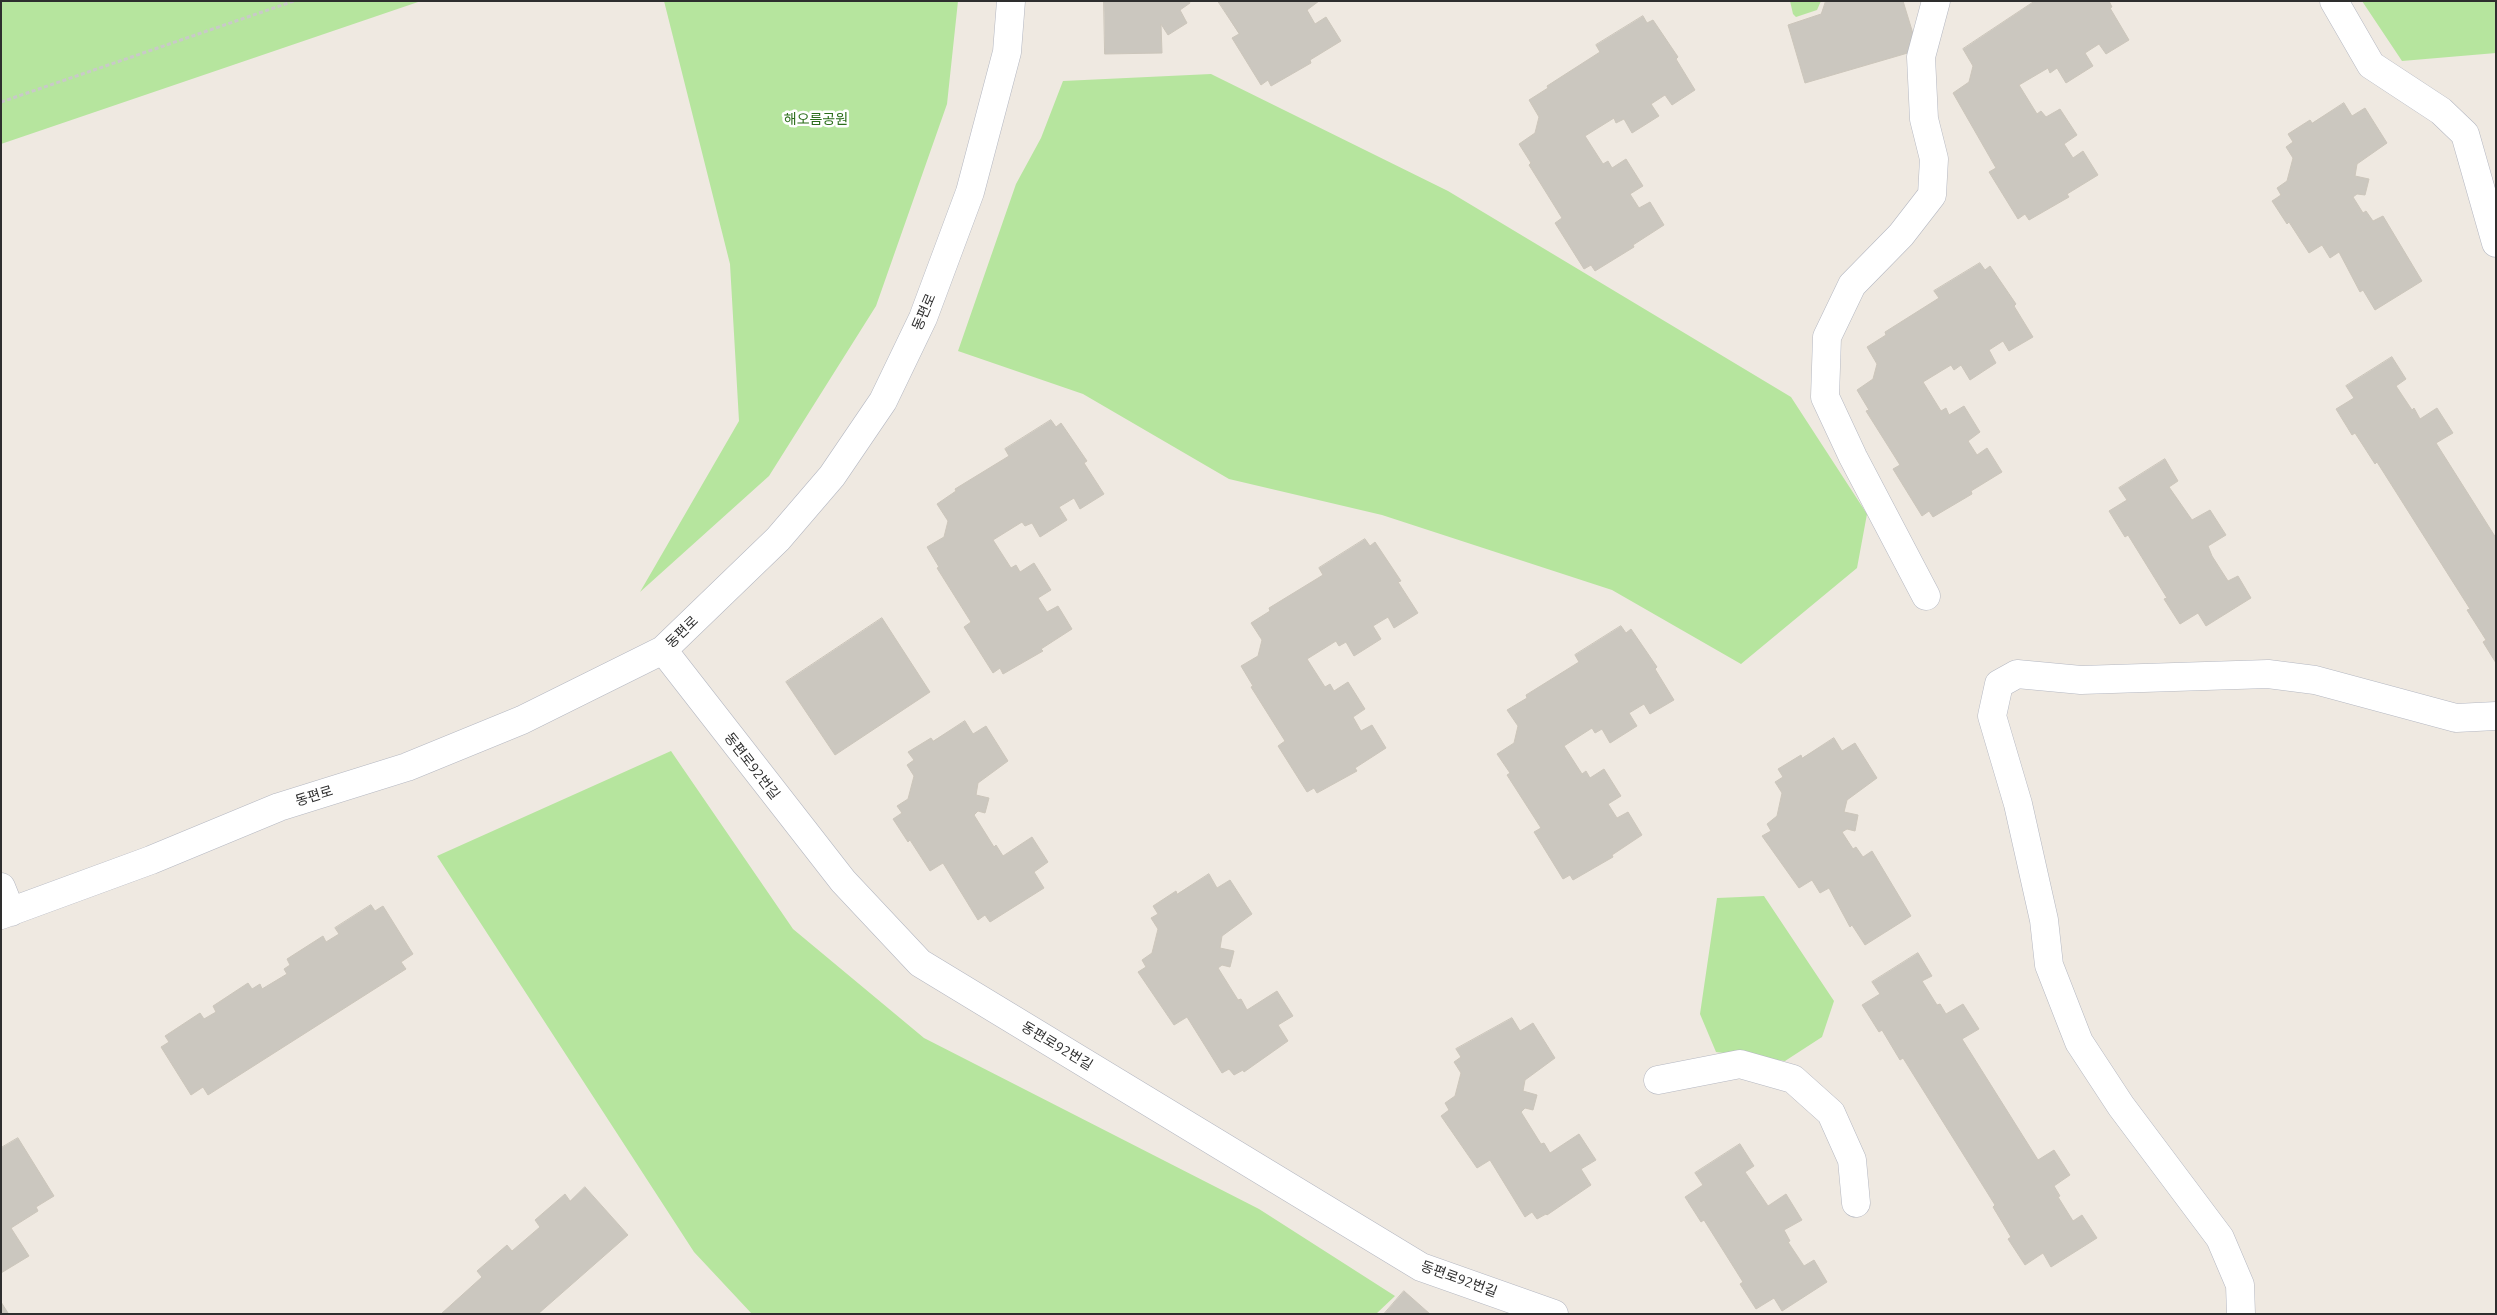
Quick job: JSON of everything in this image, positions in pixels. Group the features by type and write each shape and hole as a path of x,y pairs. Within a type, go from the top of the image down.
{"street":[{"name":"동편로","path":"4,905 151,860 280,807 407,767 522,720 663,650 778,539 832,476 883,401 923,318 970,192 1007,52 1011,1"},
{"path":"1926,596 1853,456 1825,397 1827,336 1852,285 1901,235 1932,195 1934,159 1924,119 1921,57 1936,1"},
{"path":"2334,1 2371,65 2441,111 2465,134 2496,243"},
{"name":"동편로92번길","path":"663,650 843,881 920,963 1421,1267 1554,1314"},
{"path":"2241,1314 2240,1285 2220,1238 2121,1106 2079,1042 2048,965 2044,920 2020,814 1992,716 1999,684 2017,674 2081,680 2268,674 2315,680 2456,718 2496,716"},
{"path":"1658,1080 1740,1064 1793,1079 1831,1113 1852,1160 1856,1203"}],"path":[{"path":"1,102 294,1"}],"green space":[{"path":"1,1 421,1 1,144"},
{"name":"해오름공원","path":"664,1 958,1 947,104 876,306 769,476 640,592 739,421 730,264"},
{"path":"1790,1 1821,1 1817,10 1796,17 1793,14"},
{"path":"2362,1 2496,1 2496,53 2402,61"},
{"path":"1211,74 1448,191 1791,397 1867,514 1857,568 1741,664 1612,590 1382,515 1229,479 1083,394 958,351 1016,184 1041,138 1063,81"},
{"path":"671,751 793,929 924,1038 1259,1209 1395,1296 1376,1314 752,1314 694,1252 437,856"},
{"path":"1764,896 1834,1001 1822,1037 1785,1061 1716,1052 1700,1014 1717,898"}],"building":[{"path":"1104,1 1189,1 1190,3 1180,10 1187,23 1168,35 1161,24 1162,53 1105,54"},
{"path":"1218,1 1319,1 1307,10 1315,24 1326,17 1341,41 1310,60 1311,63 1271,86 1268,80 1261,85 1232,38 1239,34"},
{"path":"1826,1 1903,1 1918,50 1805,83 1788,25 1821,14"},
{"path":"2035,1 2109,1 2112,7 2110,8 2129,40 2106,54 2099,44 2085,53 2093,66 2066,83 2057,68 2050,73 2048,68 2019,85 2037,114 2041,111 2046,117 2060,109 2077,135 2064,144 2073,158 2083,151 2098,175 2067,194 2069,197 2029,220 2025,214 2018,219 1989,172 1996,168 1953,93 1969,82 1973,66 1963,49"},
{"path":"1643,16 1647,23 1653,20 1678,57 1676,59 1695,90 1672,105 1665,95 1651,104 1659,116 1632,133 1624,119 1616,123 1614,118 1585,136 1603,164 1608,161 1612,168 1626,159 1643,186 1630,194 1639,208 1650,202 1664,225 1633,245 1634,247 1595,271 1591,265 1584,269 1555,223 1562,218 1529,165 1531,163 1519,144 1535,133 1539,117 1529,100 1548,88 1547,86 1600,52 1596,45"},
{"path":"2344,103 2352,116 2365,108 2387,143 2357,164 2355,176 2369,179 2365,195 2357,194 2353,197 2363,213 2366,211 2373,221 2383,216 2422,281 2375,310 2363,290 2360,292 2339,252 2330,258 2322,245 2309,253 2289,222 2287,224 2272,201 2281,195 2277,188 2287,181 2293,158 2286,147 2293,142 2288,134 2310,120 2312,123"},
{"path":"1980,263 1985,270 1990,266 2016,304 2014,306 2033,337 2009,351 2003,341 1989,350 1996,363 1970,380 1961,365 1954,370 1951,365 1923,382 1941,411 1946,408 1949,415 1964,406 1980,432 1968,441 1977,455 1987,448 2002,472 1971,491 1972,494 1933,517 1929,511 1922,516 1893,469 1900,465 1866,411 1869,410 1857,390 1873,379 1877,364 1867,347 1886,335 1885,332 1939,298 1934,291"},
{"path":"2392,357 2406,379 2396,386 2412,410 2414,408 2420,419 2437,408 2453,433 2436,443 2496,538 2496,663 2483,642 2486,640 2467,610 2470,609 2377,462 2375,464 2355,433 2352,435 2336,409 2354,398 2346,386"},
{"path":"1051,420 1056,427 1061,423 1087,461 1084,463 1104,494 1080,509 1074,498 1059,507 1067,520 1040,537 1032,523 1025,526 1022,522 993,540 1011,568 1016,565 1020,572 1034,563 1051,590 1038,598 1047,612 1058,606 1072,629 1041,649 1043,651 1003,674 1000,668 993,673 964,627 971,622 937,568 939,567 927,547 944,537 948,521 937,504 956,491 955,489 1009,456 1005,449"},
{"path":"2165,459 2178,481 2169,487 2192,520 2210,510 2226,535 2208,546 2228,581 2238,576 2251,598 2206,626 2198,613 2180,624 2164,599 2167,598 2128,535 2125,537 2109,511 2127,500 2119,488"},
{"path":"1365,539 1370,546 1375,542 1401,581 1398,582 1418,613 1394,628 1388,617 1373,626 1381,639 1354,656 1346,642 1339,646 1336,641 1307,659 1325,687 1330,684 1334,691 1348,682 1365,709 1353,717 1361,731 1372,725 1386,748 1355,768 1357,771 1317,793 1314,788 1307,792 1278,746 1285,741 1251,687 1253,686 1241,666 1258,656 1262,640 1251,623 1270,611 1269,608 1323,575 1319,568"},
{"path":"882,618 930,692 835,755 786,682"},
{"path":"1621,626 1626,633 1631,629 1657,667 1655,669 1674,700 1650,714 1644,704 1629,713 1637,726 1610,743 1602,729 1595,733 1592,728 1564,746 1582,774 1586,771 1590,778 1604,769 1621,796 1608,804 1617,818 1628,812 1642,835 1612,855 1613,857 1573,880 1570,875 1563,879 1534,832 1541,828 1507,775 1510,773 1497,754 1514,743 1518,726 1507,710 1527,698 1526,695 1579,662 1575,655"},
{"path":"965,721 973,734 986,726 1008,761 978,783 976,795 989,798 985,813 978,811 974,815 994,847 996,845 1003,856 1032,837 1048,862 1034,872 1044,888 990,922 985,915 978,920 943,863 930,871 910,840 908,842 893,819 902,813 897,806 908,799 914,776 907,765 914,760 908,752 931,738 933,741"},
{"path":"1834,738 1842,751 1855,743 1877,778 1847,800 1844,812 1858,815 1855,831 1847,829 1842,832 1853,849 1856,847 1863,857 1872,851 1911,916 1865,945 1852,925 1850,927 1829,888 1820,893 1812,880 1799,888 1762,836 1771,831 1767,824 1777,816 1782,793 1775,782 1783,777 1778,769 1801,755 1802,758"},
{"path":"1209,874 1217,888 1230,880 1252,914 1222,936 1220,948 1234,951 1230,967 1222,965 1218,968 1238,1000 1241,999 1247,1010 1277,991 1293,1016 1278,1025 1288,1041 1244,1072 1243,1070 1234,1075 1229,1069 1222,1073 1187,1017 1174,1025 1138,972 1146,967 1142,960 1152,953 1158,929 1151,918 1158,914 1153,906 1176,891 1177,894"},
{"path":"371,905 375,911 383,906 413,954 401,962 406,969 208,1095 203,1087 191,1095 161,1047 169,1042 165,1036 200,1013 204,1019 216,1012 213,1006 248,983 252,989 260,984 262,989 287,974 284,969 290,965 287,959 323,936 326,942 339,934 335,928"},
{"path":"1918,953 1932,976 1922,981 1937,1005 1940,1004 1946,1014 1963,1004 1979,1029 1962,1039 2038,1160 2054,1150 2070,1175 2054,1186 2060,1196 2058,1197 2073,1221 2082,1215 2097,1238 2051,1267 2043,1253 2025,1265 2008,1239 2011,1237 1993,1207 1995,1205 1903,1058 1900,1060 1882,1030 1879,1032 1862,1005 1880,994 1872,982"},
{"path":"1512,1018 1520,1031 1533,1023 1555,1058 1525,1080 1523,1091 1537,1095 1533,1110 1525,1108 1521,1112 1541,1144 1544,1143 1550,1153 1579,1134 1596,1160 1581,1169 1591,1185 1547,1215 1537,1219 1532,1212 1525,1217 1490,1160 1477,1168 1441,1116 1449,1110 1445,1103 1455,1096 1461,1073 1454,1062 1461,1057 1456,1049"},
{"path":"18,1138 54,1196 36,1207 38,1211 11,1228 29,1256 1,1273 1,1148"},
{"path":"1740,1144 1754,1166 1745,1172 1768,1206 1786,1194 1802,1220 1784,1230 1790,1241 1788,1242 1804,1266 1814,1260 1827,1282 1782,1311 1774,1298 1756,1309 1740,1284 1743,1282 1704,1220 1701,1222 1685,1197 1703,1185 1695,1173"},
{"path":"585,1187 628,1235 538,1314 441,1314 482,1277 477,1271 507,1245 512,1251 540,1227 535,1220 565,1194 570,1201"},
{"path":"1404,1291 1430,1314 1384,1314"},
{"path":"1,1302 8,1313 7,1314 1,1314"}]}
